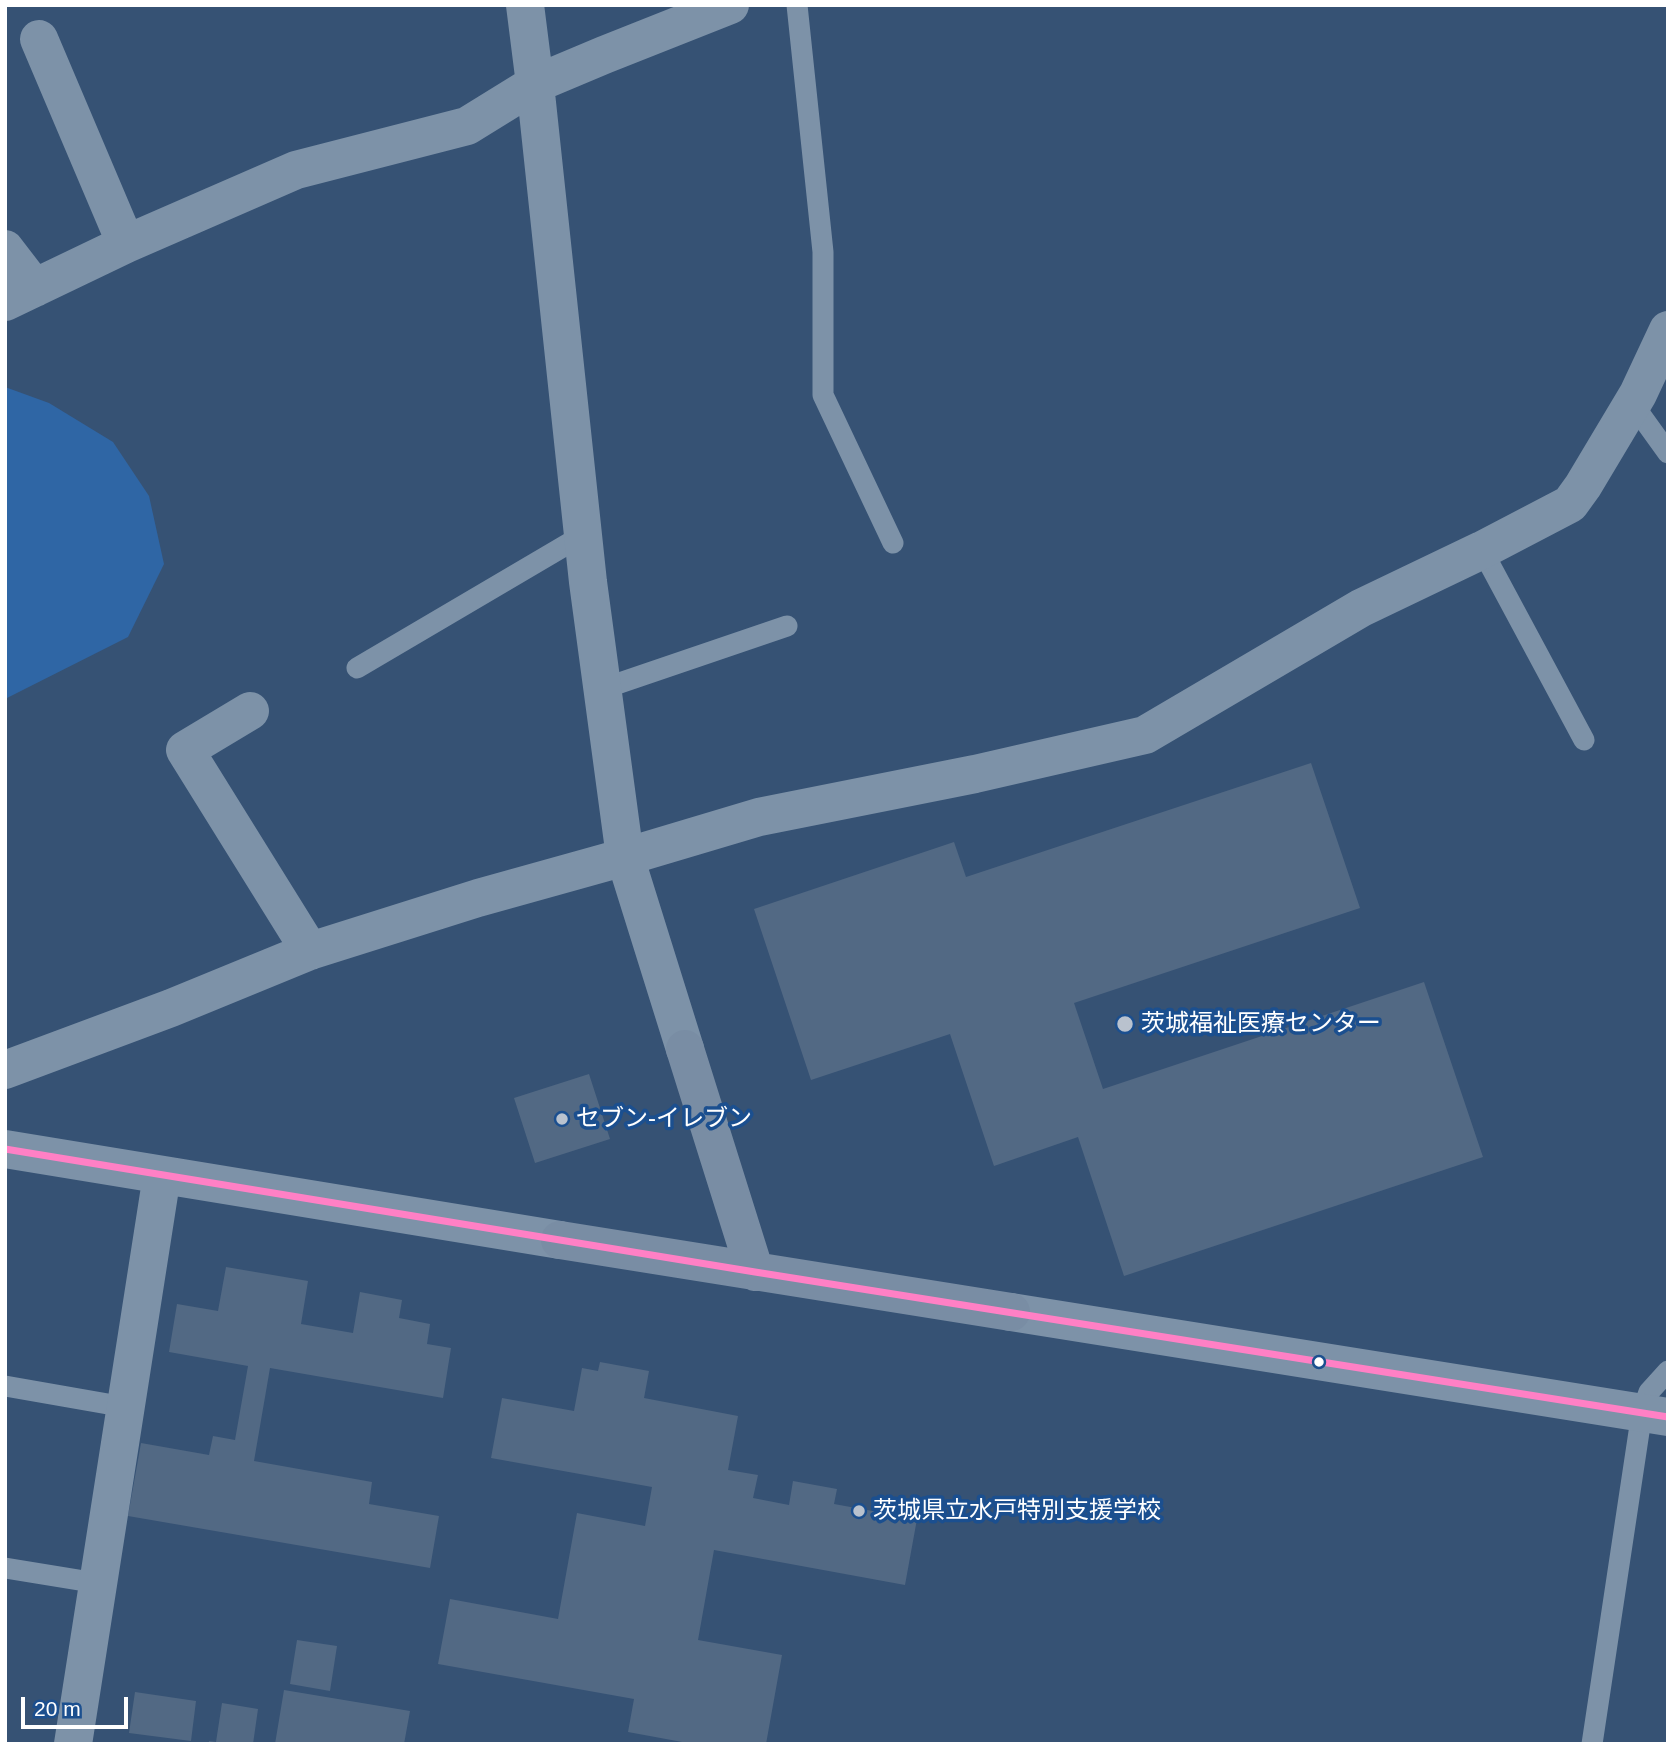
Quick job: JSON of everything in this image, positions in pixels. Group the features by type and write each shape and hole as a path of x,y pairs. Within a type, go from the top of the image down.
{"street":[{"path":"525,5 536,84 588,582 625,857 755,1272"},
{"path":"5,249 20,295 126,244 296,170 467,126 536,84 730,5"},
{"path":"39,39 126,244"},
{"path":"5,1070 171,1008 310,951 478,898 759,817 975,774 1145,735 1361,608 1570,504 1632,404 1668,330"},
{"path":"250,711 185,750 310,951"},
{"path":"5,1149 755,1272 1655,1414"},
{"path":"73,1744 162,1175"}],"lane":[{"path":"797,5 823,252 823,395 893,543"},
{"path":"1632,404 1668,453"},
{"path":"357,667 583,535"},
{"path":"1482,550 1584,740"},
{"path":"603,690 787,626"},
{"path":"1592,1744 1655,1414 1649,1392 1668,1371"},
{"path":"5,1386 125,1407"},
{"path":"5,1568 97,1583"}],"shaded area":[{"path":"5,387 49,403 113,442 149,496 164,564 128,637 5,699"}],"building":[{"path":"1311,763 1360,908 1074,1003 1103,1089 1424,982 1483,1157 1124,1276 1078,1137 994,1166 950,1034 811,1080 754,909 954,842 966,877"},
{"name":"セブン-イレブン","path":"589,1074 610,1139 535,1163 514,1098"},
{"path":"226,1267 308,1281 301,1324 353,1333 360,1292 402,1300 399,1318 430,1324 427,1344 451,1348 443,1398 270,1368 254,1461 372,1482 369,1504 439,1516 430,1568 128,1516 141,1443 209,1455 213,1436 235,1440 248,1366 169,1352 177,1304 218,1311"},
{"path":"600,1362 649,1371 644,1398 738,1416 728,1470 758,1475 753,1498 789,1505 793,1481 837,1489 834,1504 917,1519 905,1585 714,1550 698,1640 782,1655 766,1744 693,1744 628,1732 634,1699 438,1664 450,1599 558,1619 577,1513 645,1526 652,1487 491,1458 502,1398 574,1411 582,1368 598,1371"},
{"path":"297,1640 337,1646 330,1691 290,1684"},
{"path":"284,1690 410,1711 404,1744 275,1744"},
{"path":"135,1692 196,1701 191,1741 129,1733"},
{"path":"222,1703 258,1709 253,1744 209,1744 209,1741 216,1742"}],"transit line":[{"path":"5,1149 755,1272 1668,1417"}],"place":[{"name":"茨城福祉医療センター","path":"1125,1024"},
{"name":"セブン-イレブン","path":"562,1119"},
{"name":"茨城県立水戸特別支援学校","path":"859,1511"}]}
